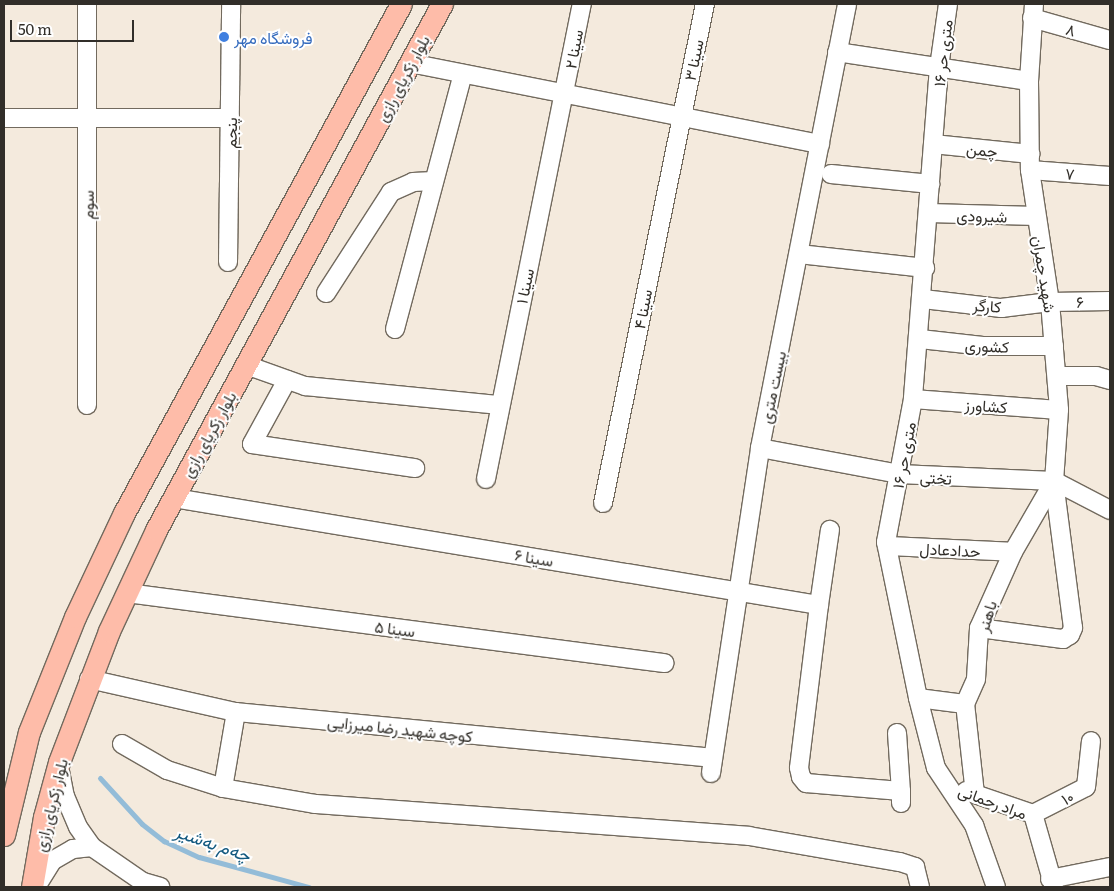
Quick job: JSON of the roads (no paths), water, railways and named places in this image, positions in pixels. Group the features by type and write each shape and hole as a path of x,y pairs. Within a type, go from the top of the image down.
{"main road":[{"path":"4,835 30,732 75,617 124,513 401,4"},
{"name":"بلوار زکریای رازی","path":"32,887 44,817 59,762 89,679 127,593 174,498 410,63 436,6"}],"street":[{"name":"سوم","path":"87,4 87,406"},
{"name":"پنجم","path":"228,262 231,4"},
{"name":"سینا ۲","path":"564,94 582,4"},
{"name":"سینا ۳","path":"681,116 705,4"},
{"name":"بیست متری","path":"712,766 760,448 847,4"},
{"name":"۱۶ متری حر","path":"948,4 939,67 920,338 913,399 887,546 918,698 936,768 974,825 996,887"},
{"name":"۸","path":"1033,11 1110,40"},
{"name":"شهید چمران","path":"1033,11 1029,81 1030,162 1036,216 1050,302 1060,410 1054,481"},
{"path":"838,52 1029,81"},
{"path":"410,63 820,144"},
{"path":"395,329 463,74"},
{"name":"۱ سینا","path":"486,480 564,94"},
{"path":"4,118 88,116 230,118"},
{"name":"سینا ۴","path":"603,502 681,116"},
{"name":"چمن","path":"933,144 1030,162"},
{"name":"۷","path":"1030,162 1110,176"},
{"path":"831,174 931,184"},
{"path":"326,293 391,192 413,182 434,181"},
{"name":"شیرودی","path":"929,213 1036,216"},
{"path":"799,254 926,268"},
{"name":"کارگر","path":"923,300 1001,308 1050,302"},
{"name":"۶","path":"1050,302 1110,301"},
{"name":"کشوری","path":"920,338 983,346 1054,346"},
{"path":"246,365 305,386 500,405"},
{"path":"1057,376 1096,376 1110,380"},
{"path":"287,380 252,444 415,468"},
{"name":"کشاورز","path":"913,399 1060,410"},
{"name":"تختی","path":"760,448 899,474 1054,481"},
{"path":"1054,481 1110,510"},
{"path":"979,628 1064,639 1070,635 1073,628 1054,481"},
{"name":"باهنر","path":"965,704 976,679 979,628 1013,552 1054,481"},
{"name":"سینا ۶","path":"174,498 739,590 820,605"},
{"path":"830,530 799,768 801,777 806,783 901,797 897,734"},
{"name":"حدادعادل","path":"887,546 1013,552"},
{"name":"سینا ۵","path":"127,593 664,663"},
{"name":"کوچه شهید رضا میرزایی","path":"89,679 236,712 712,766"},
{"path":"918,698 965,704 975,794"},
{"path":"223,788 236,712"},
{"name":"۱۰","path":"1034,814 1086,787 1091,741"},
{"path":"122,744 167,770 223,788 315,804 749,836 900,862 915,867 920,887"},
{"path":"59,762 64,797 78,827 92,847 143,882 160,887"},
{"name":"مراد رحمانی","path":"948,785 1034,814 1052,883"},
{"path":"36,887 52,861 73,849 92,847"},
{"path":"1052,883 1110,867"}],"waterway":[{"name":"چەم بەشیر","path":"100,778 142,824 164,841 199,857 309,887"}],"place":[{"name":"فروشگاه مهر","path":"224,37"}]}
